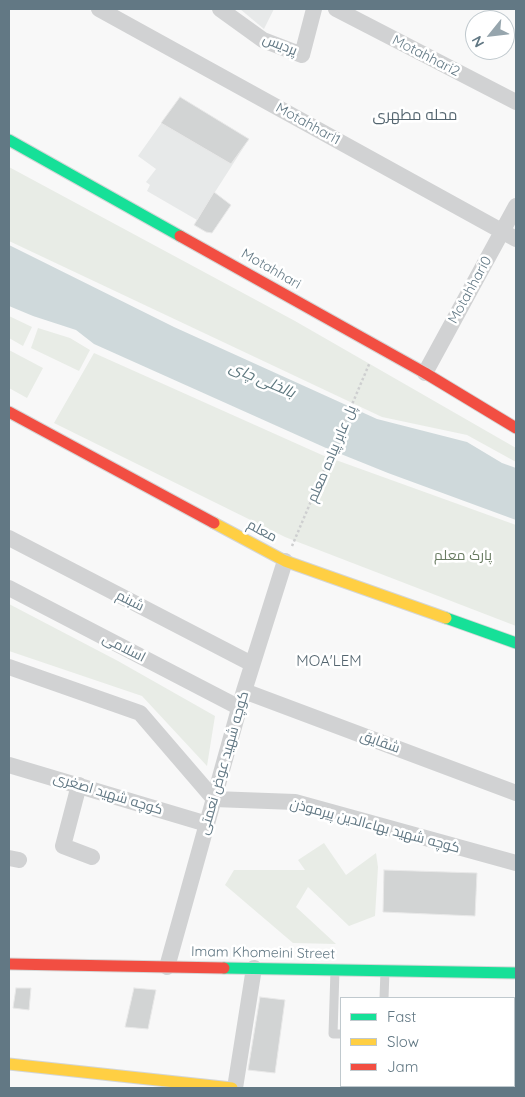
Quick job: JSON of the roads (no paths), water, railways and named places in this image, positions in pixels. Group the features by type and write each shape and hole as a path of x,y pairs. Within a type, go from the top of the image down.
{"main road":[{"name":"Motahhari","path":"9,140 425,373 516,428"},
{"name":"معلم","path":"10,416 285,561 516,643"},
{"name":"Imam Khomeini Street","path":"9,964 516,973"},
{"path":"9,1064 233,1088"}],"street":[{"name":"Motahhari1","path":"99,9 509,235"},
{"name":"پردیس","path":"220,9 263,40 302,55 314,9"},
{"name":"Motahhari2","path":"336,9 516,102"},
{"name":"Motahhari0","path":"425,373 509,235 516,206"},
{"name":"شبنم","path":"9,538 252,664"},
{"name":"کوچه شهید عوض نعمتی","path":"167,966 244,691 285,561"},
{"name":"اسلامی","path":"9,588 240,708"},
{"path":"9,667 140,713 214,799"},
{"name":"شقایق","path":"244,691 516,793"},
{"name":"کوچه شهید اصغری","path":"9,765 207,824"},
{"path":"79,786 64,846 92,857"},
{"name":"کوچه شهید بهاءالدین پیرموذن","path":"214,799 295,802 516,863"},
{"path":"233,1088 254,968"}],"lane":[{"path":"335,969 333,1034 340,1034"},
{"path":"384,997 385,970"}],"water":[{"name":"بالخلی چای","path":"9,245 174,327 377,419 467,442 502,463 516,468 516,520 326,448 94,344 76,330 9,306"}],"district":[{"name":"محله مطهری","path":"415,115"},
{"name":"MOA'LEM","path":"329,661"}],"park label":[{"name":"پارک معلم","path":"463,556"}]}
